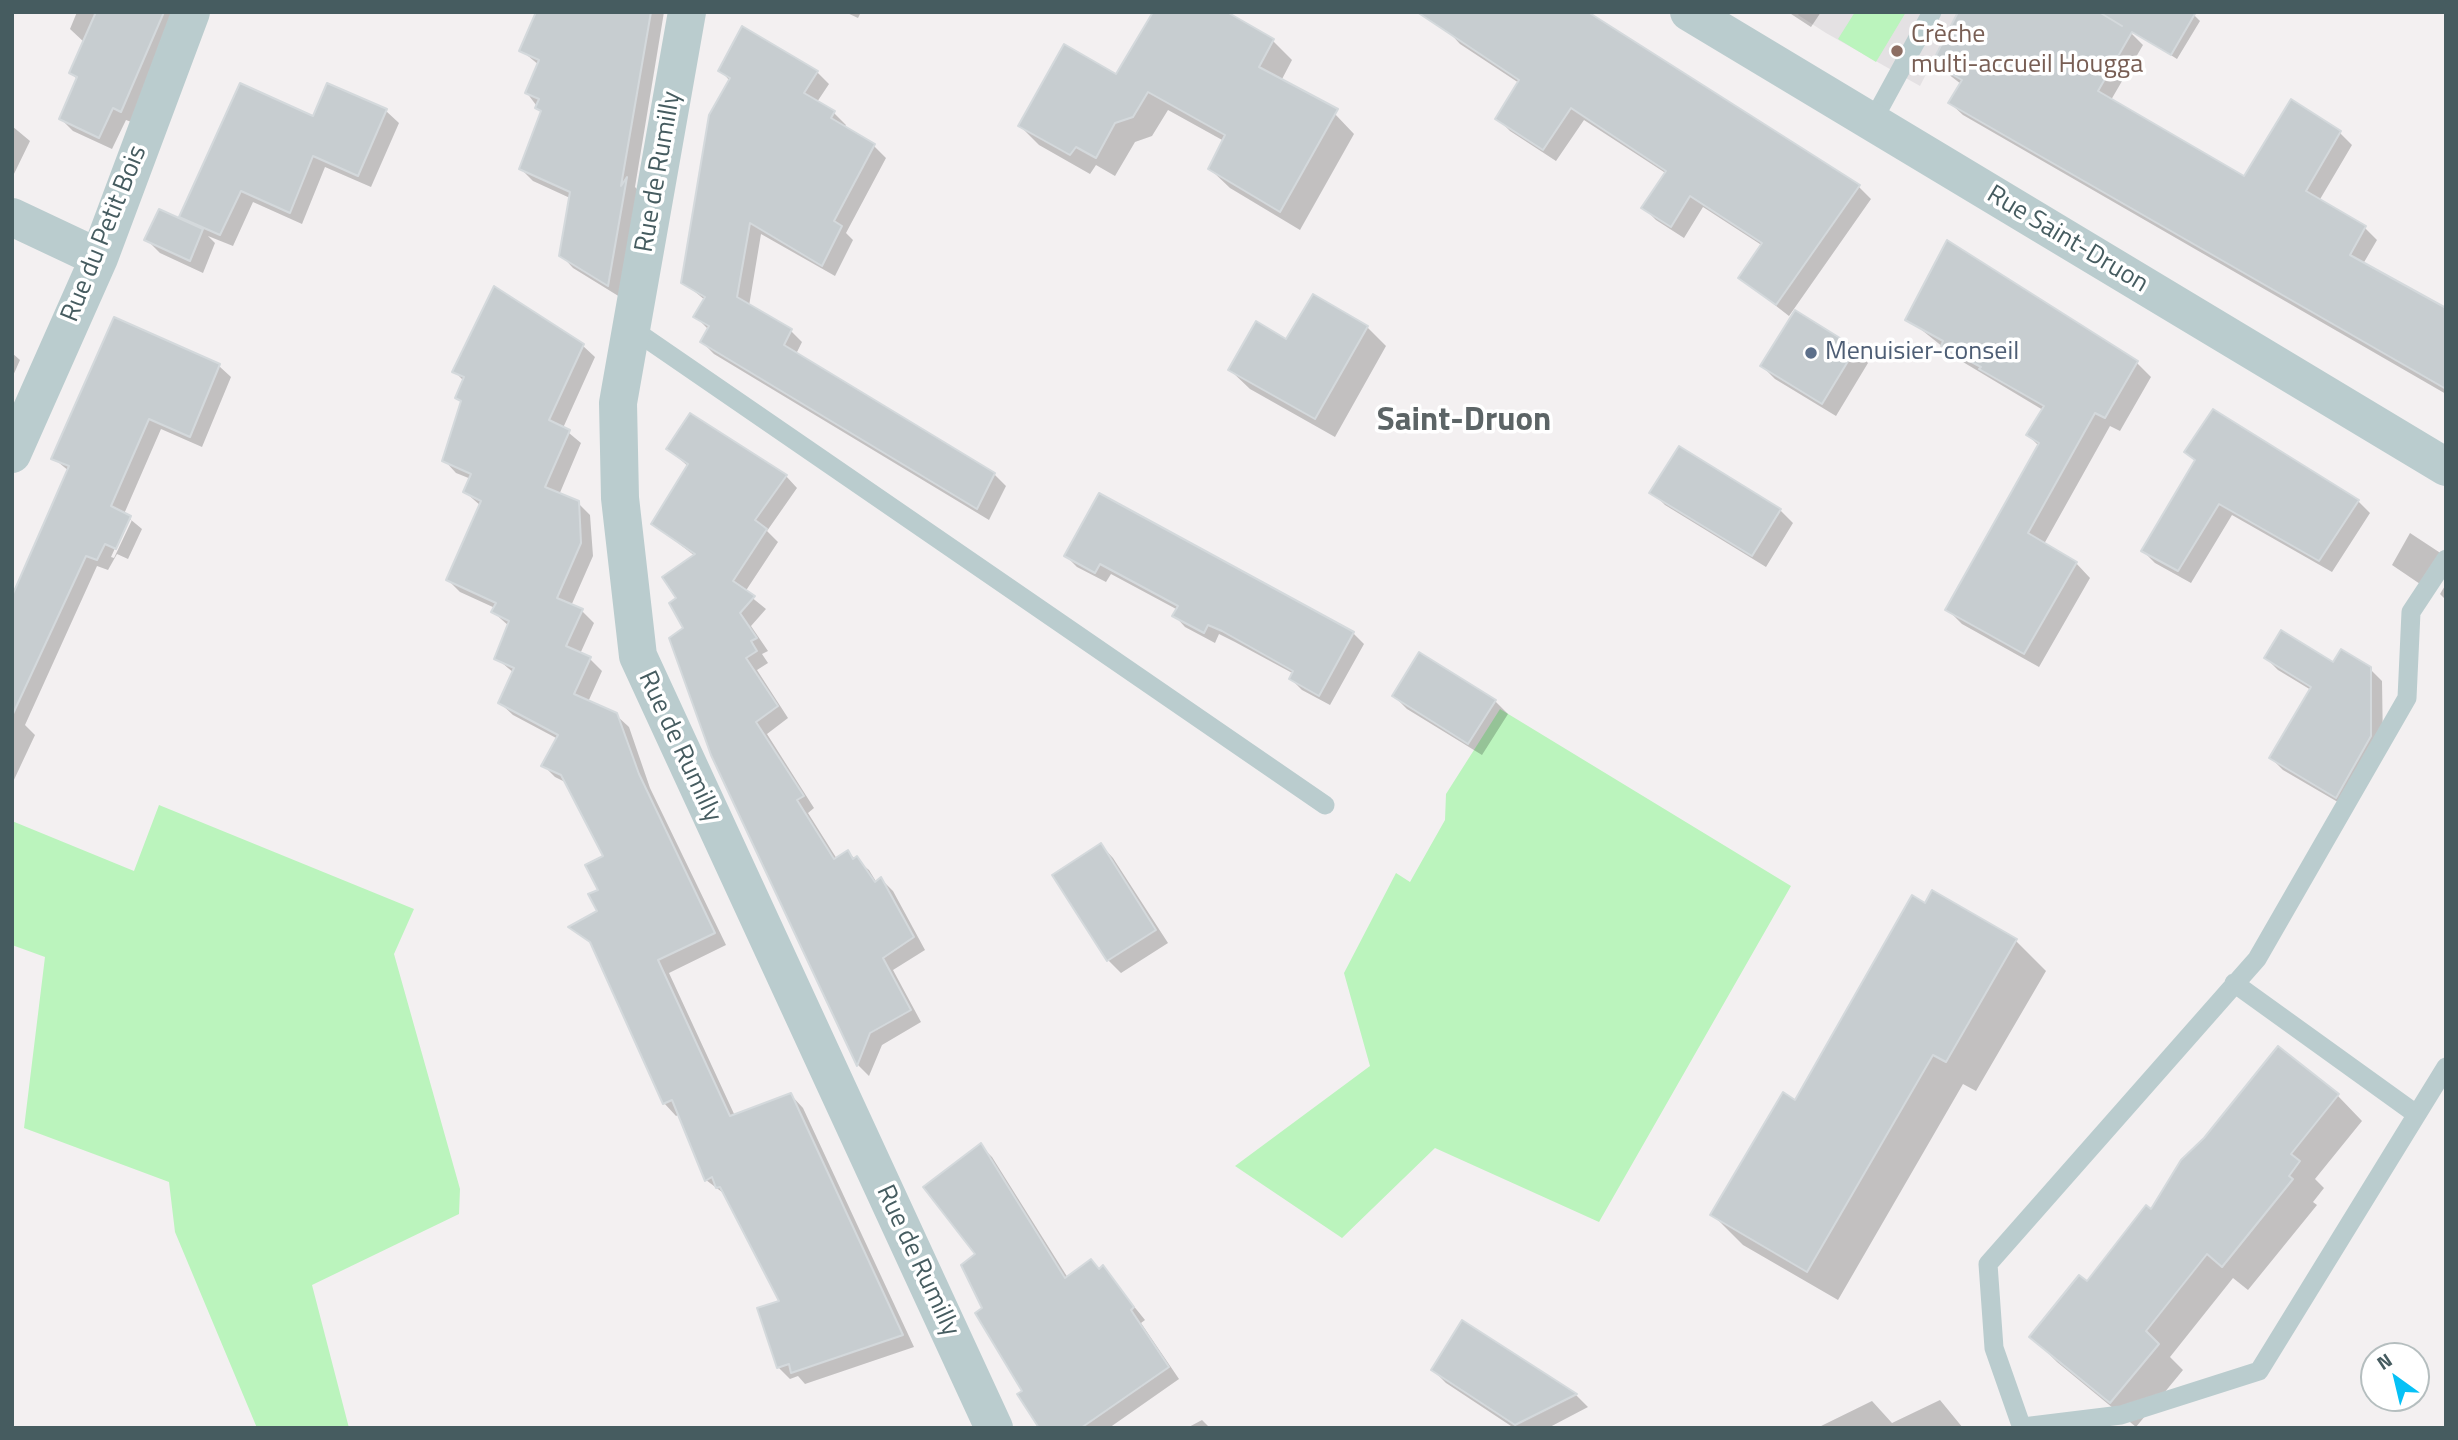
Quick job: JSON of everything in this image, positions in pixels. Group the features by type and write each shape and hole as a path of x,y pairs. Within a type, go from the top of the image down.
{"street":[{"name":"Rue du Petit Bois","path":"12,454 99,258 191,12"},
{"name":"Rue de Rumilly","path":"687,12 618,403 620,498 638,656 994,1428"},
{"name":"Rue Saint-Druon","path":"1689,12 1871,124 2446,467"},
{"path":"12,217 99,258"}],"lane":[{"path":"1871,124 1932,12"},
{"path":"631,328 1325,806"},
{"path":"2446,559 2411,612 2407,698 2257,959 1989,1264 1994,1348 2023,1427 2121,1415 2259,1371 2446,1067"},
{"path":"2234,983 2416,1114"}],"shaded area":[{"name":"Crèche multi-accueil Hougga","path":"1800,12 1958,12 1920,86 1826,33 1798,15"}],"green space":[{"path":"1855,12 1906,12 1876,62 1838,39"},
{"path":"1500,709 1791,886 1599,1222 1435,1148 1342,1238 1235,1166 1370,1066 1344,973 1396,873 1410,882 1445,820 1446,794"},
{"path":"159,805 414,909 394,954 460,1189 459,1214 312,1285 349,1428 257,1428 175,1232 169,1182 24,1128 45,957 12,945 12,821 134,871"}],"building":[{"path":"96,12 164,12 121,112 113,108 99,138 59,119 77,77 69,73"},
{"path":"536,12 651,12 621,186 627,177 608,286 559,256 570,192 519,169 541,111 535,108 539,99 525,93 539,60 519,51"},
{"path":"1153,12 1227,12 1274,39 1259,67 1338,109 1280,212 1208,169 1225,135 1148,92 1133,117 1115,123 1096,158 1076,147 1070,155 1018,126 1064,44 1116,74"},
{"path":"1417,12 1588,12 1860,185 1776,305 1738,278 1762,243 1690,196 1671,227 1641,208 1666,171 1571,108 1543,150 1495,119 1519,80"},
{"path":"1958,12 2196,12 2171,55 2132,32 2098,91 2244,176 2291,99 2341,131 2306,191 2366,226 2350,255 2446,308 2446,389 1948,103 1962,80 1932,63"},
{"path":"742,26 818,71 804,93 835,111 831,118 875,144 834,221 842,226 822,266 750,223 737,297 792,329 784,345 995,473 977,509 700,342 709,326 693,317 705,297 681,283 709,115 730,78 718,71"},
{"path":"240,83 313,116 327,83 387,109 358,176 313,156 290,213 241,191 220,235 179,217"},
{"path":"159,209 203,229 190,261 144,240"},
{"path":"1947,240 2138,361 2105,418 2095,413 2028,533 2077,562 2024,654 1945,610 2039,443 2026,435 2044,406 1941,346 1943,341 1905,320"},
{"path":"494,286 584,344 549,420 570,430 545,487 579,501 581,543 557,598 583,609 566,646 591,657 574,694 617,713 639,774 715,933 658,960 730,1116 791,1093 903,1335 791,1373 789,1364 777,1368 757,1308 779,1301 720,1187 716,1188 712,1177 705,1181 672,1100 663,1104 590,942 568,927 597,911 588,894 598,890 585,865 603,856 561,775 541,766 558,735 498,703 514,668 494,659 509,621 491,612 496,603 446,580 481,501 463,492 471,474 442,461 461,401 455,398 464,377 452,372"},
{"path":"1313,294 1368,326 1315,419 1228,370 1256,321 1286,339"},
{"path":"1795,310 1856,348 1822,404 1760,366"},
{"path":"114,317 220,364 190,437 149,419 111,506 131,516 116,549 105,544 97,560 86,556 12,716 12,596 69,466 51,459"},
{"path":"2213,409 2359,500 2319,561 2219,504 2178,571 2141,551 2195,460 2184,452"},
{"path":"690,413 787,475 755,520 767,529 733,581 755,596 740,613 757,638 751,641 757,651 746,658 778,706 756,722 804,796 797,800 834,859 848,850 853,859 857,856 875,882 881,877 914,937 883,958 911,1010 870,1033 857,1066 711,755 669,638 683,628 669,603 676,598 662,577 695,554 651,524 688,464 666,449"},
{"path":"1679,446 1781,509 1752,556 1649,493"},
{"path":"1099,493 1354,632 1319,696 1289,679 1293,671 1222,631 1208,625 1204,633 1172,616 1178,606 1100,564 1095,573 1064,556"},
{"path":"2281,630 2333,662 2341,649 2371,667 2371,736 2336,798 2269,758 2311,687 2264,658"},
{"path":"1419,652 1496,700 1468,744 1392,696"},
{"path":"1101,843 1156,930 1107,961 1052,875"},
{"path":"1932,890 2017,939 1946,1062 1933,1055 1807,1272 1710,1215 1783,1092 1795,1100 1912,895 1925,903"},
{"path":"2278,1046 2339,1094 2291,1154 2300,1161 2289,1176 2293,1179 2222,1267 2207,1254 2146,1331 2159,1344 2110,1403 2029,1337 2079,1275 2087,1281 2146,1205 2151,1209 2181,1160 2204,1138"},
{"path":"981,1143 1065,1278 1091,1259 1099,1269 1103,1265 1134,1307 1131,1310 1169,1367 1081,1428 1039,1428 1017,1394 1022,1391 975,1313 982,1308 961,1265 975,1254 923,1187"},
{"path":"1462,1320 1577,1394 1515,1425 1431,1370"}],"place":[{"name":"Crèche multi-accueil Hougga","path":"1897,51"},
{"name":"Menuisier-conseil","path":"1811,353"}],"district":[{"name":"Saint-Druon","path":"1464,422"}]}
